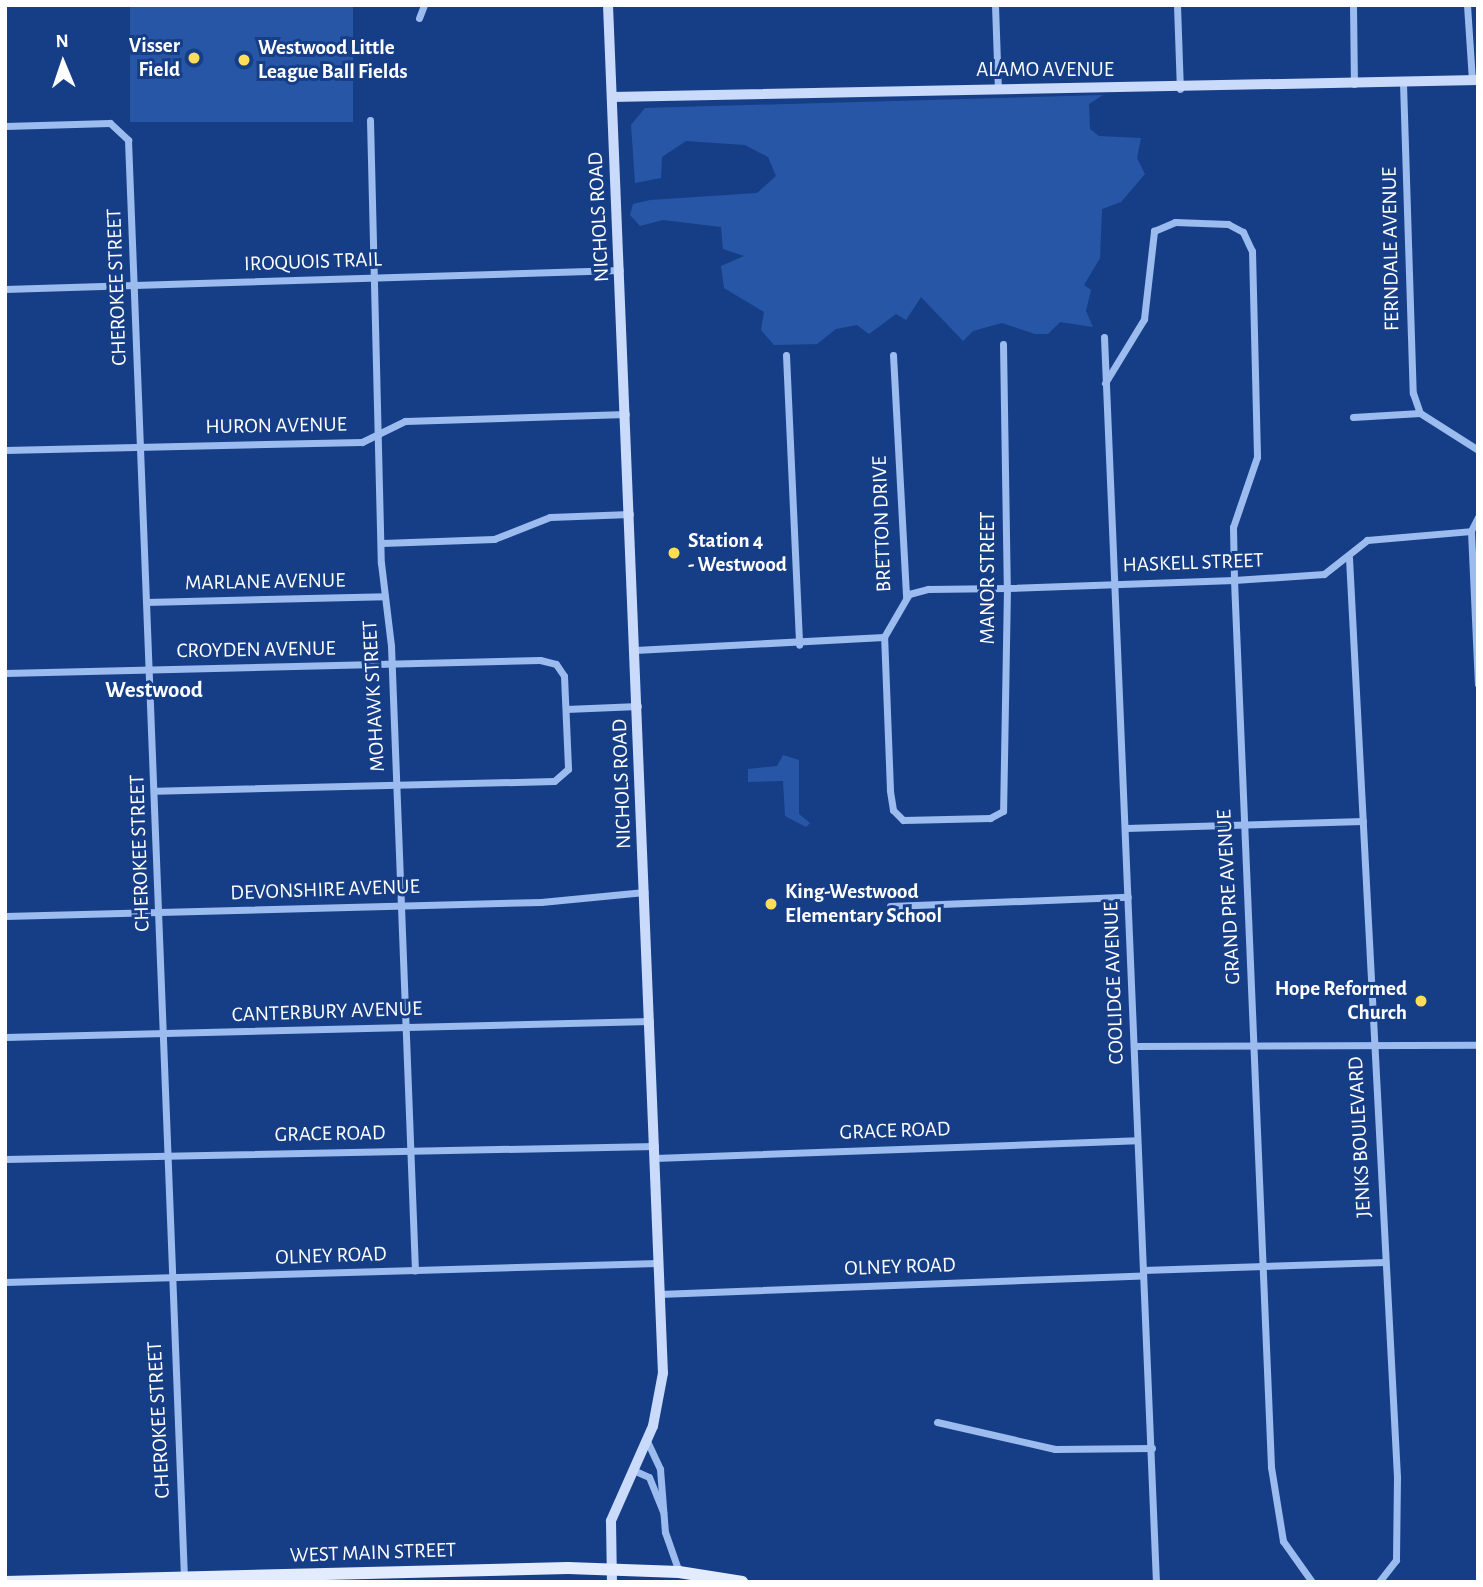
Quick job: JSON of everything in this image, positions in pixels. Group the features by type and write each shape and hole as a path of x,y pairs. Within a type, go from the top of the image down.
{"main road":[{"name":"WEST MAIN STREET","path":"5,1582 678,1572 742,1582"}],"street":[{"path":"419,18 424,5"},
{"name":"NICHOLS ROAD","path":"608,5 622,270 662,1385 647,1441 611,1521 612,1575"},
{"path":"995,5 998,89"},
{"path":"1177,5 1180,89"},
{"path":"1353,5 1354,84"},
{"path":"1467,5 1475,80"},
{"name":"ALAMO AVENUE","path":"612,97 998,89 1180,89 1475,80"},
{"name":"FERNDALE AVENUE","path":"1403,82 1413,393 1420,413"},
{"name":"MOHAWK STREET","path":"370,120 382,543 392,665 415,1271"},
{"name":"CHEROKEE STREET","path":"5,126 110,123 122,129 134,285 156,790 170,1278 184,1578"},
{"name":"GRAND PRE AVENUE","path":"1105,383 1144,318 1154,231 1165,223 1219,223 1243,232 1252,251 1257,457 1233,527 1234,580 1275,1508 1288,1550 1312,1582"},
{"name":"IROQUOIS TRAIL","path":"5,289 622,270"},
{"name":"COOLIDGE AVENUE","path":"1104,337 1156,1582"},
{"name":"MANOR STREET","path":"884,637 894,813 909,821 996,817 1003,811 1007,588 1003,344"},
{"path":"786,355 799,645"},
{"name":"BRETTON DRIVE","path":"884,637 906,597 893,355"},
{"path":"1353,417 1420,413 1478,450"},
{"name":"HURON AVENUE","path":"5,450 354,442 414,420 626,414"},
{"path":"382,543 494,539 550,517 631,514"},
{"path":"1478,517 1471,531 1478,684"},
{"name":"HASKELL STREET","path":"906,597 921,590 1234,580 1324,574 1349,558 1367,540 1471,531"},
{"name":"JENKS BOULEVARD","path":"1349,558 1397,1550 1379,1582"},
{"name":"MARLANE AVENUE","path":"146,602 385,596"},
{"path":"635,650 799,645 884,637"},
{"name":"CROYDEN AVENUE","path":"5,673 547,661 562,671 566,709"},
{"path":"156,790 396,786 560,779 568,769 566,709 638,706"},
{"path":"1126,828 1363,821"},
{"name":"DEVONSHIRE AVENUE","path":"5,916 401,905 645,892"},
{"path":"890,906 1128,897"},
{"name":"CANTERBURY AVENUE","path":"5,1037 650,1021"},
{"path":"1134,1046 1478,1045"},
{"name":"GRACE ROAD","path":"5,1159 410,1149 655,1152 1137,1140"},
{"name":"OLNEY ROAD","path":"659,1294 1385,1262"},
{"name":"OLNEY ROAD","path":"5,1282 658,1263"},
{"path":"937,1422 1055,1449 1152,1448"},
{"path":"647,1441 660,1469 663,1513"},
{"path":"633,1470 652,1482 678,1572"}],"shaded area":[{"name":"Westwood Little League Ball Fields","path":"130,5 353,5 353,122 130,122"},
{"path":"1103,95 1089,104 1090,129 1099,136 1141,138 1137,158 1145,174 1121,202 1102,209 1100,258 1084,285 1091,290 1086,311 1093,327 1060,322 1048,334 1035,334 1002,323 973,331 963,341 921,297 906,320 896,314 869,334 857,325 836,329 817,344 774,345 761,330 764,312 724,288 721,266 744,256 723,249 721,227 663,220 640,226 630,215 633,204 650,200 757,193 776,176 768,157 745,145 686,141 662,157 661,178 635,183 631,125 645,108"},
{"path":"783,755 799,760 799,814 810,823 806,827 785,816 783,781 748,782 748,769 777,766"}],"place":[{"name":"Visser Field","path":"194,58"},
{"name":"Westwood Little League Ball Fields","path":"244,60"},
{"name":"Station 4 - Westwood","path":"674,553"},
{"name":"King-Westwood Elementary School","path":"771,904"},
{"name":"Hope Reformed Church","path":"1421,1001"}],"district":[{"name":"Westwood","path":"154,691"}]}
